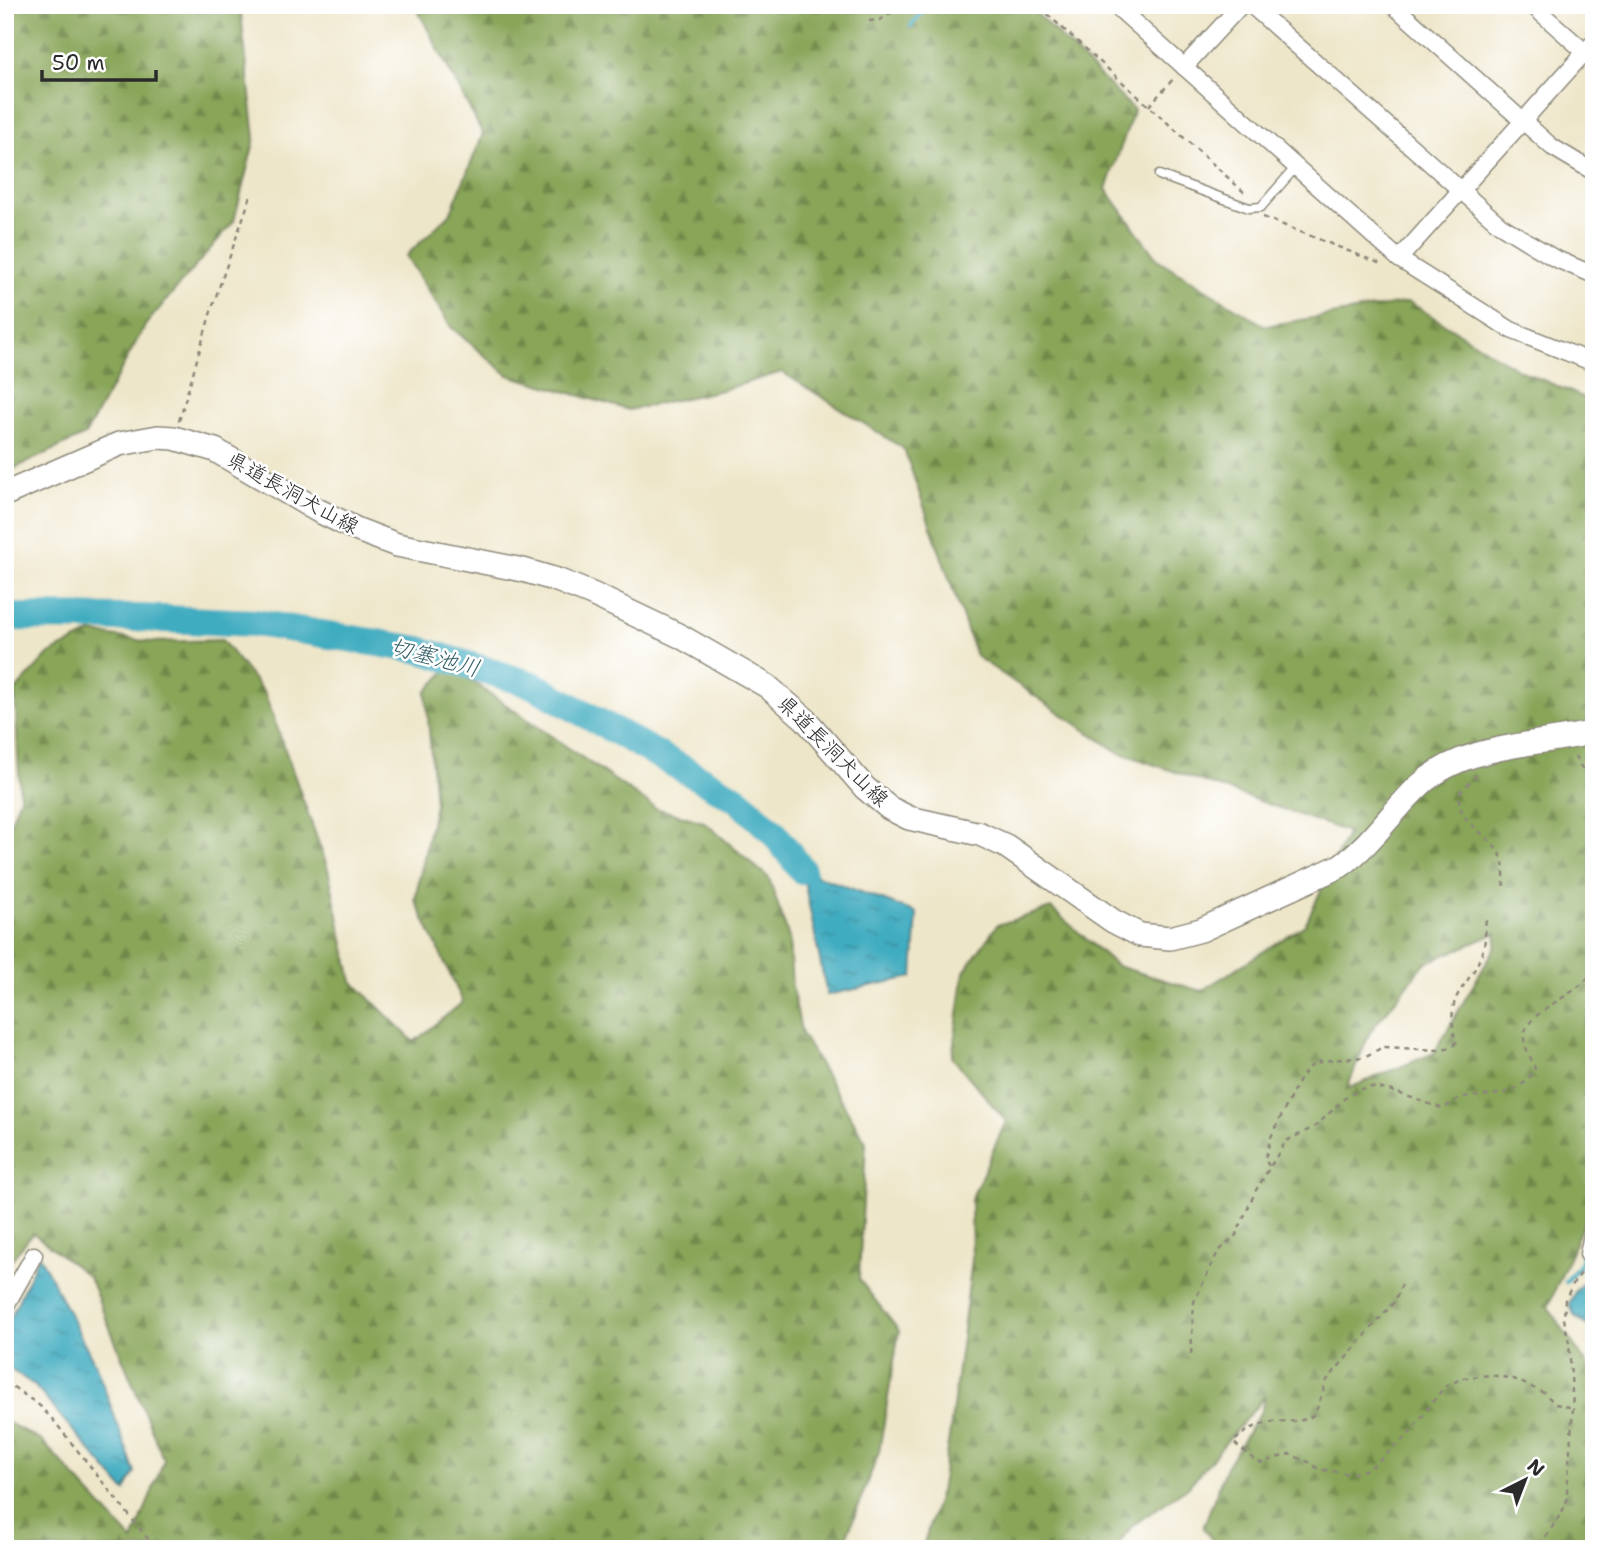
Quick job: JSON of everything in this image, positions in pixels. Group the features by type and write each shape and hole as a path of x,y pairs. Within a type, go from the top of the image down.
{"main road":[{"name":"県道長洞犬山線","path":"5,494 119,444 158,437 174,438 215,450 317,510 397,545 523,570 557,580 680,636 777,694 804,719 866,788 889,808 909,818 980,834 1006,846 1113,921 1149,938 1170,938 1201,930 1340,866 1354,856 1420,785 1437,772 1494,750 1594,732"}],"street":[{"path":"1115,5 1399,259 1511,330 1594,363"},
{"path":"1184,67 1241,5"},
{"path":"1251,5 1500,225 1530,245 1594,275"},
{"path":"1393,5 1552,147 1594,172"},
{"path":"1399,259 1522,120 1590,52 1532,5"},
{"path":"1591,1254 1594,1226"},
{"path":"5,1307 34,1255"}],"lane":[{"path":"1158,175 1249,208 1261,207 1295,168"}],"path":[{"path":"869,21 880,20 903,5"},
{"path":"1044,5 1047,14 1261,207 1254,213 1378,264 1399,259"},
{"path":"1149,106 1184,67"},
{"path":"174,438 212,308 251,195"},
{"path":"1570,738 1575,758 1581,767 1594,776"},
{"path":"1484,770 1460,792 1458,799 1466,819 1493,843 1499,852 1504,869 1504,886"},
{"path":"1270,1167 1265,1159 1271,1137 1299,1080 1311,1066 1322,1061 1364,1057 1383,1048 1440,1050 1454,1046 1456,1042 1451,1020 1453,1002 1483,950 1486,917"},
{"path":"1191,1354 1194,1302 1218,1252 1236,1235 1256,1190 1286,1140 1316,1126 1345,1098 1370,1087 1389,1090 1441,1108 1446,1108 1464,1097 1504,1094 1516,1090 1529,1080 1535,1070 1524,1039 1526,1028 1548,1007 1582,985 1594,968"},
{"path":"1530,1549 1546,1537 1566,1505 1573,1408 1569,1343 1564,1319 1565,1300 1574,1282 1586,1268 1591,1254"},
{"path":"1402,1284 1395,1301 1327,1380 1315,1414 1301,1421 1271,1422 1247,1430 1233,1441 1261,1463 1289,1454 1311,1463 1318,1469 1350,1475 1369,1469 1408,1434 1444,1387 1463,1378 1490,1375 1514,1379 1544,1393 1556,1404 1573,1408"},
{"path":"5,1381 40,1406 54,1421 156,1549"}],"green space":[{"path":"5,5 240,5 255,138 234,221 146,324 85,435 5,473"},
{"path":"415,5 1028,5 1134,110 1106,189 1157,259 1265,326 1409,302 1517,369 1594,402 1594,1198 1548,1307 1594,1375 1594,1549 1219,1549 1203,1528 1226,1467 1261,1411 1265,1396 1188,1487 1133,1525 1115,1549 922,1549 940,1492 950,1431 972,1260 971,1200 1006,1121 952,1057 964,972 997,925 1051,908 1117,966 1201,991 1305,925 1348,832 1118,752 976,656 904,449 782,372 722,390 629,410 508,375 451,327 406,256 450,214 483,134","holes":["1497,933 1496,946 1434,1053 1347,1089 1370,1032 1425,963"]},
{"path":"91,633 151,642 222,640 265,694 328,869 352,981 414,1042 463,1002 415,900 435,804 426,692 450,666 655,808 704,822 769,878 789,938 792,987 802,1035 866,1142 859,1279 899,1331 879,1452 842,1549 5,1549 5,1421 42,1441 133,1541 164,1460 89,1277 33,1233 5,1268 5,838 20,797 15,691 49,654"}],"water":[{"path":"802,870 917,913 913,977 827,995"},
{"path":"39,1255 96,1366 135,1472 125,1491 34,1385 5,1366 5,1330"},
{"path":"1592,1274 1594,1331 1575,1316 1569,1304 1576,1290"}],"waterway":[{"path":"911,26 927,5"},
{"name":"切塞池川","path":"5,617 140,618 256,623 420,650 533,685 737,799 773,832 802,870"},
{"path":"1588,1223 1594,1205"},
{"path":"1566,1282 1580,1264 1583,1253"}]}
